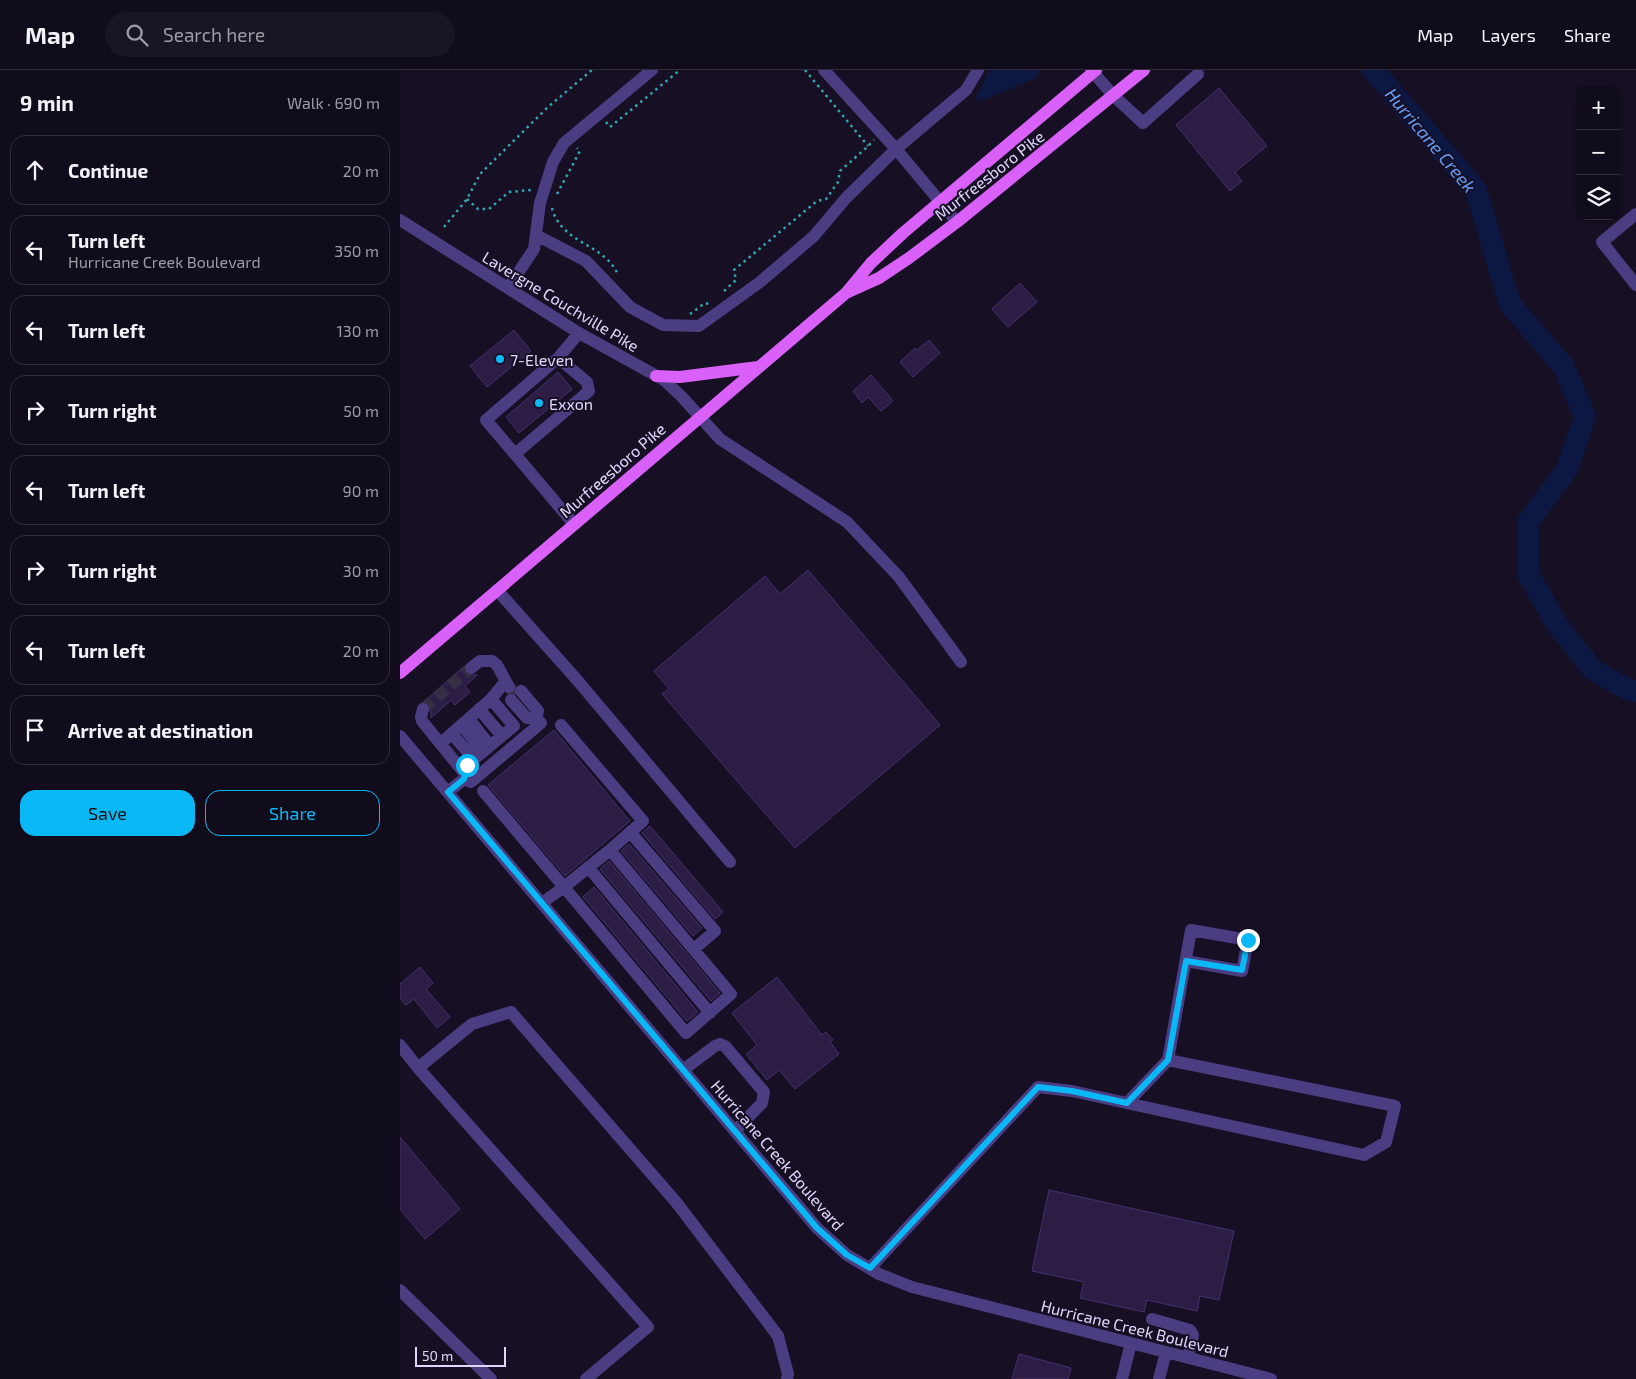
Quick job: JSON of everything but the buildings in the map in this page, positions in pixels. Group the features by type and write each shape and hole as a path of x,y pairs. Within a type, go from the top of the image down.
{"main road":[{"name":"Murfreesboro Pike","path":"846,293 879,278 957,222 1144,70"},
{"name":"Murfreesboro Pike","path":"400,674 846,293 871,263 1093,71"},
{"path":"656,376 680,377 758,367"}],"street":[{"path":"508,288 534,249 540,203 553,162 564,143 652,70"},
{"path":"824,70 896,149 957,222"},
{"path":"536,235 586,262 630,307 655,321 663,325 699,326 760,282 814,236 846,198 896,149 966,90 978,70"},
{"path":"1093,71 1114,96 1143,123 1198,74"},
{"path":"1636,214 1602,242 1636,286"},
{"name":"Lavergne Couchville Pike","path":"400,220 579,333 664,380 720,439 846,522 900,577 961,662"},
{"path":"574,524 486,420 558,358 579,333"},
{"path":"515,454 589,391 587,382 558,358"},
{"path":"497,590 578,681 730,862"},
{"path":"424,710 421,717 422,722 441,743 464,776 471,782 541,723 536,718 527,718 497,665 492,661 480,661 471,668"},
{"path":"441,743 491,699 512,690"},
{"path":"448,792 464,776 467,765 514,726 491,699"},
{"path":"466,722 487,748"},
{"path":"466,722 487,748"},
{"path":"542,903 610,850 642,822 561,725"},
{"name":"Hurricane Creek Boulevard","path":"400,736 817,1228 847,1255 870,1268 912,1287 1271,1379"},
{"path":"483,791 686,1033 731,994 610,850"},
{"path":"630,832 715,931 694,949"},
{"path":"588,867 710,1013"},
{"path":"1127,1103 1168,1060 1191,930 1248,940 1242,970 1186,961"},
{"path":"418,1068 472,1024 511,1012 676,1202 778,1336 788,1374 787,1379"},
{"path":"683,1070 715,1046 720,1044 725,1046 764,1092 762,1103 735,1131"},
{"path":"400,1045 418,1068 648,1327 586,1379"},
{"path":"870,1268 1038,1087 1072,1091 1364,1155 1386,1142 1395,1106 1168,1060"},
{"path":"400,1290 491,1379"},
{"path":"1152,1319 1190,1330 1193,1335 1188,1358"},
{"path":"1122,1379 1131,1343"},
{"path":"1159,1379 1166,1352"}],"path":[{"path":"444,227 467,199 480,174 548,107 592,70"},
{"path":"598,128 606,122 610,127 680,70"},
{"path":"805,70 868,146"},
{"path":"723,292 736,280 734,270 817,201 826,199 838,182 840,171 875,139"},
{"path":"575,144 580,151 552,207 555,219 572,236 609,262 614,267 620,282"},
{"path":"467,199 478,209 489,209 510,192 530,190"},
{"path":"686,317 705,303 710,304"}],"water":[{"path":"990,70 1040,70 1036,78 979,102 976,97"}],"waterway":[{"name":"Hurricane Creek","path":"1373,70 1476,190 1510,304 1564,367 1585,417 1567,469 1528,522 1528,574 1558,626 1593,670 1627,689 1636,691"}],"tunnel":[{"path":"423,709 471,668"},
{"path":"509,687 516,695"}],"place":[{"name":"7-Eleven","path":"500,359"},
{"name":"Exxon","path":"539,403"}],"route":[{"path":"467,765 464,779 448,792 817,1228 847,1255 870,1268 1038,1087 1072,1091 1127,1103 1168,1060 1186,961 1242,970 1248,940"}]}
